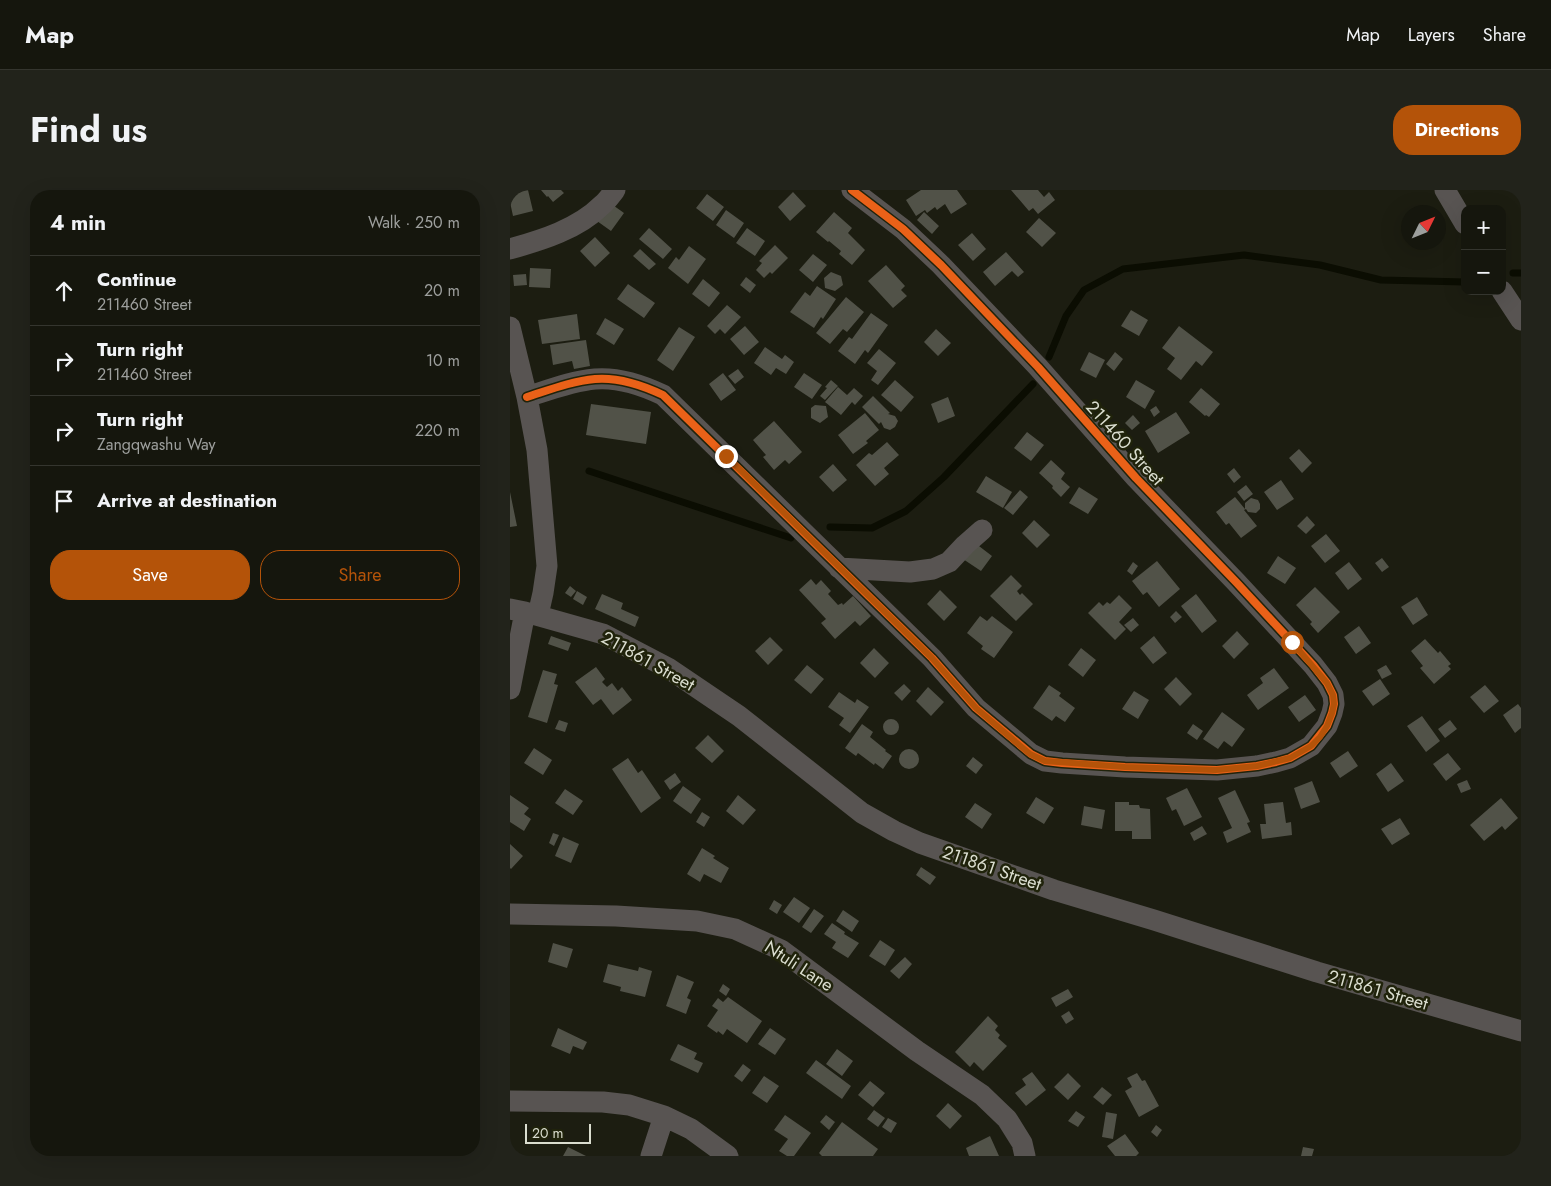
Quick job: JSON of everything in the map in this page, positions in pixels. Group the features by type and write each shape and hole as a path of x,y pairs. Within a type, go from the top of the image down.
{"street":[{"path":"510,249 541,240 574,226 602,206 615,190"},
{"name":"211460 Street","path":"838,568 932,658 976,708 1030,754 1045,761 1125,767 1238,769 1290,758 1311,746 1327,726 1332,713 1333,695 1327,683 1236,582 1136,478 1038,367 941,265 903,229 852,190"},
{"path":"1445,190 1461,217"},
{"path":"1505,295 1521,320"},
{"path":"510,327 527,397 537,450 547,566 543,593 524,612 510,689"},
{"path":"527,397 596,379 623,380 645,386 663,395 838,568 910,572 933,568 949,562 982,530"},
{"name":"211861 Street","path":"524,612 603,634 668,668 739,716 862,813 920,843 1054,890 1317,972 1521,1031"},
{"name":"Ntuli Lane","path":"510,914 616,916 697,921 735,929 781,950 917,1051 982,1094 1007,1119 1022,1144 1025,1156"},
{"path":"510,1101 603,1102 629,1106 664,1116 691,1129 728,1156"},
{"path":"651,1156 664,1116"}],"building":[{"path":"510,190 528,190 533,211 513,216"},
{"path":"541,190 561,190 564,193 553,202"},
{"path":"921,190 957,190 967,204 951,214 945,204 937,210 935,207 927,213 925,210 916,216 906,200"},
{"path":"1011,190 1038,190 1044,197 1049,192 1055,200 1038,214 1033,208 1029,211"},
{"path":"793,192 806,206 790,221 778,207"},
{"path":"707,194 724,207 713,221 696,208"},
{"path":"610,203 624,213 611,231 597,221"},
{"path":"726,210 744,223 734,238 716,225"},
{"path":"834,212 852,228 848,233 865,250 852,265 839,254 841,251 816,232"},
{"path":"924,212 939,226 932,234 917,220"},
{"path":"1039,218 1056,233 1042,247 1026,232"},
{"path":"649,228 672,249 663,259 639,239"},
{"path":"747,228 765,241 755,256 736,243"},
{"path":"972,233 986,249 973,261 958,245"},
{"path":"595,237 610,253 595,267 580,251"},
{"path":"775,245 788,258 772,274 770,272 764,278 756,270 762,263 759,261"},
{"path":"689,246 706,259 688,284 668,268 676,257 679,260"},
{"path":"640,249 656,264 649,270 633,256"},
{"path":"1006,252 1024,272 1018,277 1012,271 995,286 983,272"},
{"path":"813,254 827,265 813,282 799,270"},
{"path":"886,265 905,286 901,290 907,296 893,308 868,281"},
{"path":"530,268 551,269 550,288 529,287"},
{"path":"831,272 841,276 843,285 835,291 825,288 824,278"},
{"path":"526,274 527,285 514,286 513,275"},
{"path":"746,277 756,285 750,293 740,285"},
{"path":"703,279 720,293 709,307 692,294"},
{"path":"628,284 655,303 644,318 617,299"},
{"path":"817,286 836,299 823,319 821,317 814,328 790,312 805,292 810,296"},
{"path":"846,297 864,312 847,332 843,329 830,344 816,333"},
{"path":"727,305 741,317 725,334 720,329 715,334 707,326"},
{"path":"1131,310 1148,320 1139,336 1121,326"},
{"path":"871,313 888,325 868,353 865,350 855,364 838,351 849,337 852,339"},
{"path":"577,314 580,339 542,344 538,320"},
{"path":"605,318 624,329 614,345 596,334"},
{"path":"745,326 759,342 744,355 730,339"},
{"path":"1179,326 1213,352 1202,366 1196,361 1181,380 1167,369 1175,358 1162,348"},
{"path":"679,327 695,337 673,371 657,360"},
{"path":"936,329 951,343 938,356 924,342"},
{"path":"586,340 590,366 574,369 572,361 553,365 550,345"},
{"path":"765,347 782,359 785,355 794,362 786,374 776,368 771,375 754,363"},
{"path":"879,349 896,363 878,385 871,380 877,371 867,363"},
{"path":"1089,352 1105,360 1096,378 1080,370"},
{"path":"1115,352 1123,359 1114,371 1106,364"},
{"path":"738,369 744,377 735,384 728,376"},
{"path":"723,373 736,390 721,401 709,384"},
{"path":"804,373 822,385 812,399 794,387"},
{"path":"831,380 838,386 825,400 820,396"},
{"path":"895,380 914,397 901,412 881,395"},
{"path":"1136,380 1155,391 1145,409 1126,397"},
{"path":"838,387 847,395 854,388 863,396 855,405 852,402 841,415 825,402"},
{"path":"1201,388 1220,404 1209,417 1205,416 1189,402"},
{"path":"873,396 890,413 888,414 895,416 898,421 895,427 890,430 884,428 881,422 879,424 862,407"},
{"path":"948,397 955,416 938,423 931,404"},
{"path":"591,404 651,412 646,444 586,435"},
{"path":"815,405 826,406 828,417 820,423 811,418 811,408"},
{"path":"1156,406 1160,412 1154,417 1150,410"},
{"path":"1176,412 1190,433 1158,453 1145,431"},
{"path":"865,413 879,430 866,441 868,443 853,454 838,435"},
{"path":"1133,415 1140,423 1132,430 1125,423"},
{"path":"774,421 802,452 789,464 785,460 774,470 763,457 766,455 753,440"},
{"path":"1027,432 1044,445 1031,461 1014,448"},
{"path":"887,442 899,455 884,468 889,474 875,486 856,465 869,453 872,455"},
{"path":"1299,449 1312,463 1302,473 1289,458"},
{"path":"1051,460 1065,473 1061,479 1070,487 1061,497 1052,488 1053,486 1039,473"},
{"path":"833,464 847,480 833,492 819,477"},
{"path":"1234,468 1241,477 1234,483 1227,474"},
{"path":"986,476 1012,492 1003,508 976,492"},
{"path":"1281,480 1294,499 1277,510 1264,492"},
{"path":"1246,485 1253,494 1244,501 1237,492"},
{"path":"1079,487 1098,499 1088,514 1069,503"},
{"path":"1020,490 1028,497 1013,515 1004,508"},
{"path":"510,492 517,526 510,527"},
{"path":"1235,497 1245,509 1245,503 1251,498 1258,500 1260,504 1260,509 1256,513 1244,510 1257,526 1241,538 1229,523 1226,525 1216,512"},
{"path":"1307,516 1315,525 1306,534 1297,526"},
{"path":"1034,520 1050,535 1037,548 1022,533"},
{"path":"1326,534 1340,551 1325,563 1311,546"},
{"path":"975,543 992,556 981,571 963,559"},
{"path":"1278,556 1296,568 1285,584 1267,573"},
{"path":"1382,558 1389,567 1382,572 1375,563"},
{"path":"1157,561 1180,589 1159,607 1147,592 1143,595 1132,581"},
{"path":"1133,562 1138,566 1132,575 1127,571"},
{"path":"1349,562 1362,579 1348,590 1335,573"},
{"path":"1011,575 1022,586 1017,591 1020,595 1022,593 1033,604 1016,621 990,596"},
{"path":"811,579 816,585 821,580 831,591 828,594 838,605 842,603 843,605 853,596 871,616 860,626 855,621 835,639 821,623 826,619 799,590"},
{"path":"570,586 576,591 571,597 565,593"},
{"path":"1315,587 1340,612 1318,633 1310,624 1312,622 1296,605"},
{"path":"940,590 957,607 944,621 927,604"},
{"path":"577,591 587,597 583,605 573,599"},
{"path":"602,594 623,603 621,609 639,617 635,627 595,609"},
{"path":"1196,594 1217,621 1202,633 1181,606"},
{"path":"1119,595 1132,608 1119,622 1126,629 1115,640 1088,613 1099,602 1103,606 1107,602 1110,604"},
{"path":"1417,597 1428,615 1413,625 1401,607"},
{"path":"1176,611 1182,617 1175,623 1170,617"},
{"path":"980,616 987,621 992,616 1013,632 994,658 981,649 983,646 967,633"},
{"path":"1133,618 1139,625 1131,632 1124,625"},
{"path":"1359,626 1371,643 1356,654 1344,637"},
{"path":"1237,631 1249,644 1234,659 1222,646"},
{"path":"551,636 571,643 568,651 548,644"},
{"path":"1154,636 1167,653 1153,664 1140,648"},
{"path":"770,637 783,650 768,665 755,651"},
{"path":"1425,639 1438,653 1440,651 1451,664 1448,666 1451,669 1434,684 1420,668 1423,666 1411,651"},
{"path":"874,648 889,663 875,678 860,663"},
{"path":"1081,648 1096,660 1083,677 1068,665"},
{"path":"807,665 824,679 811,694 794,680"},
{"path":"1386,665 1392,674 1382,679 1377,670"},
{"path":"596,667 605,679 602,682 607,687 612,683 618,691 622,687 632,700 613,715 601,699 593,705 575,682"},
{"path":"1274,668 1289,688 1258,710 1247,695 1263,683 1260,678"},
{"path":"543,670 557,674 554,684 558,685 547,723 528,717"},
{"path":"1176,677 1192,694 1180,706 1164,689"},
{"path":"1380,679 1390,694 1373,706 1362,691"},
{"path":"904,684 911,691 902,701 894,693"},
{"path":"1049,685 1061,693 1059,696 1075,708 1065,722 1056,716 1052,721 1033,708"},
{"path":"1485,685 1499,701 1484,713 1470,697"},
{"path":"928,687 944,702 931,716 916,701"},
{"path":"1134,691 1149,700 1138,719 1122,709"},
{"path":"839,692 855,703 857,699 869,707 850,733 839,725 844,718 828,707"},
{"path":"1305,695 1316,710 1299,722 1288,707"},
{"path":"1518,704 1521,708 1521,728 1515,733 1503,715"},
{"path":"1222,712 1245,729 1232,747 1224,741 1218,749 1203,739"},
{"path":"1422,716 1440,741 1426,752 1407,726"},
{"path":"888,719 894,719 899,724 897,733 888,735 883,730 883,724"},
{"path":"559,720 568,723 565,732 555,729"},
{"path":"1450,720 1457,729 1445,738 1438,729"},
{"path":"862,724 873,732 870,737 892,756 883,769 858,753 856,756 845,748"},
{"path":"1193,724 1203,731 1197,740 1187,733"},
{"path":"708,735 724,751 712,763 695,748"},
{"path":"534,748 552,760 543,775 524,763"},
{"path":"905,749 913,749 919,755 919,763 913,769 905,769 899,763 899,755"},
{"path":"1348,751 1358,766 1340,778 1330,763"},
{"path":"1448,753 1461,769 1446,781 1433,764"},
{"path":"973,757 983,765 976,774 966,766"},
{"path":"628,758 638,773 642,770 661,798 641,813 612,769"},
{"path":"1391,763 1404,781 1388,792 1376,774"},
{"path":"675,773 681,782 670,790 664,781"},
{"path":"1467,780 1471,789 1461,793 1457,784"},
{"path":"1312,781 1320,802 1301,809 1294,788"},
{"path":"683,786 701,799 691,814 673,801"},
{"path":"1187,788 1202,817 1184,826 1176,809 1172,811 1166,798"},
{"path":"565,789 583,801 573,815 555,803"},
{"path":"1235,790 1250,822 1247,823 1251,832 1227,843 1223,832 1232,828 1218,798"},
{"path":"510,795 529,808 524,814 531,819 524,831 510,822"},
{"path":"738,795 756,810 743,825 726,811"},
{"path":"1036,797 1054,808 1044,824 1026,813"},
{"path":"1501,798 1518,818 1505,830 1502,826 1484,841 1470,825"},
{"path":"1115,802 1129,802 1129,805 1139,805 1140,808 1150,809 1151,839 1132,839 1132,831 1115,831"},
{"path":"1283,802 1286,823 1291,822 1292,835 1262,839 1260,824 1266,824 1264,804"},
{"path":"975,803 992,814 982,829 965,817"},
{"path":"1084,806 1105,810 1102,829 1081,825"},
{"path":"702,812 710,817 704,827 696,822"},
{"path":"1400,818 1410,834 1392,845 1381,829"},
{"path":"1202,826 1207,834 1194,841 1190,833"},
{"path":"553,833 559,835 554,846 549,843"},
{"path":"563,837 579,844 571,863 555,856"},
{"path":"510,844 523,856 511,869 510,868"},
{"path":"702,848 729,868 721,883 704,874 700,882 687,874"},
{"path":"921,867 936,877 930,885 916,875"},
{"path":"794,897 810,908 799,923 783,912"},
{"path":"774,900 782,905 777,914 769,909"},
{"path":"814,909 824,916 811,933 802,927"},
{"path":"843,910 859,921 852,932 836,921"},
{"path":"832,923 845,932 844,934 859,943 848,958 832,948 836,942 824,934"},
{"path":"880,940 895,950 885,966 869,956"},
{"path":"553,943 573,949 567,968 548,962"},
{"path":"905,957 912,964 899,979 890,971"},
{"path":"608,964 638,971 639,967 652,971 645,997 620,991 621,987 603,982"},
{"path":"677,975 694,982 687,998 691,1000 686,1014 666,1006"},
{"path":"723,984 730,989 726,996 719,991"},
{"path":"1068,989 1073,997 1056,1007 1051,998"},
{"path":"728,997 762,1021 747,1043 727,1029 723,1035 707,1026 718,1010 712,1006 718,998 723,1002"},
{"path":"1069,1011 1074,1019 1066,1024 1061,1016"},
{"path":"988,1016 998,1026 995,1030 1000,1035 998,1038 1007,1046 983,1071 974,1062 970,1067 955,1052"},
{"path":"558,1028 587,1042 583,1050 573,1046 570,1054 551,1046"},
{"path":"770,1028 786,1039 775,1055 758,1044"},
{"path":"678,1044 697,1053 694,1059 703,1063 698,1073 670,1060"},
{"path":"837,1049 853,1061 842,1076 826,1064"},
{"path":"816,1060 851,1086 842,1099 806,1073"},
{"path":"743,1064 751,1070 742,1082 734,1076"},
{"path":"1032,1072 1046,1090 1026,1106 1015,1093 1026,1085 1022,1079"},
{"path":"1068,1073 1081,1086 1068,1100 1054,1087"},
{"path":"1137,1073 1142,1081 1145,1080 1159,1106 1139,1117 1125,1091 1132,1087 1127,1078"},
{"path":"764,1076 779,1086 767,1103 752,1093"},
{"path":"870,1081 885,1093 873,1107 858,1095"},
{"path":"1102,1087 1112,1095 1103,1105 1093,1097"},
{"path":"948,1103 962,1116 950,1129 936,1116"},
{"path":"874,1110 885,1118 878,1127 867,1119"},
{"path":"1076,1111 1085,1117 1078,1127 1068,1121"},
{"path":"1106,1112 1117,1114 1113,1139 1102,1137"},
{"path":"785,1115 811,1133 794,1156 787,1156 779,1151 788,1139 774,1130"},
{"path":"826,1115 835,1122 829,1130 820,1122"},
{"path":"888,1118 897,1123 891,1133 882,1127"},
{"path":"842,1122 878,1149 873,1156 822,1156 819,1153"},
{"path":"1156,1125 1162,1130 1157,1137 1151,1132"},
{"path":"1125,1134 1139,1153 1136,1156 1115,1156 1107,1146"},
{"path":"990,1136 999,1156 969,1156 966,1148"},
{"path":"568,1147 586,1156 563,1156"},
{"path":"1303,1147 1314,1149 1312,1156 1301,1156"}],"waterway":[{"path":"1049,357 1066,316 1084,290 1123,269 1244,255 1320,265 1381,280 1461,282"},
{"path":"1513,273 1521,273"},
{"path":"830,527 872,528 906,511 944,477 1033,384"},
{"path":"589,471 791,538"}],"cycle path":[{"path":"527,397 561,386 595,379 613,379 630,382 663,395 932,658 976,708 1031,754 1045,761 1125,767 1217,770 1276,762 1290,758 1311,746 1327,726 1334,704 1333,695 1327,683 1313,665 1136,478 1038,367 941,265 903,229 852,190"}],"route":[{"path":"726,456 801,532 932,658 976,708 1030,754 1045,761 1125,767 1216,770 1257,766 1290,758 1311,746 1320,737 1327,726 1334,704 1333,695 1327,683 1292,642"}]}
